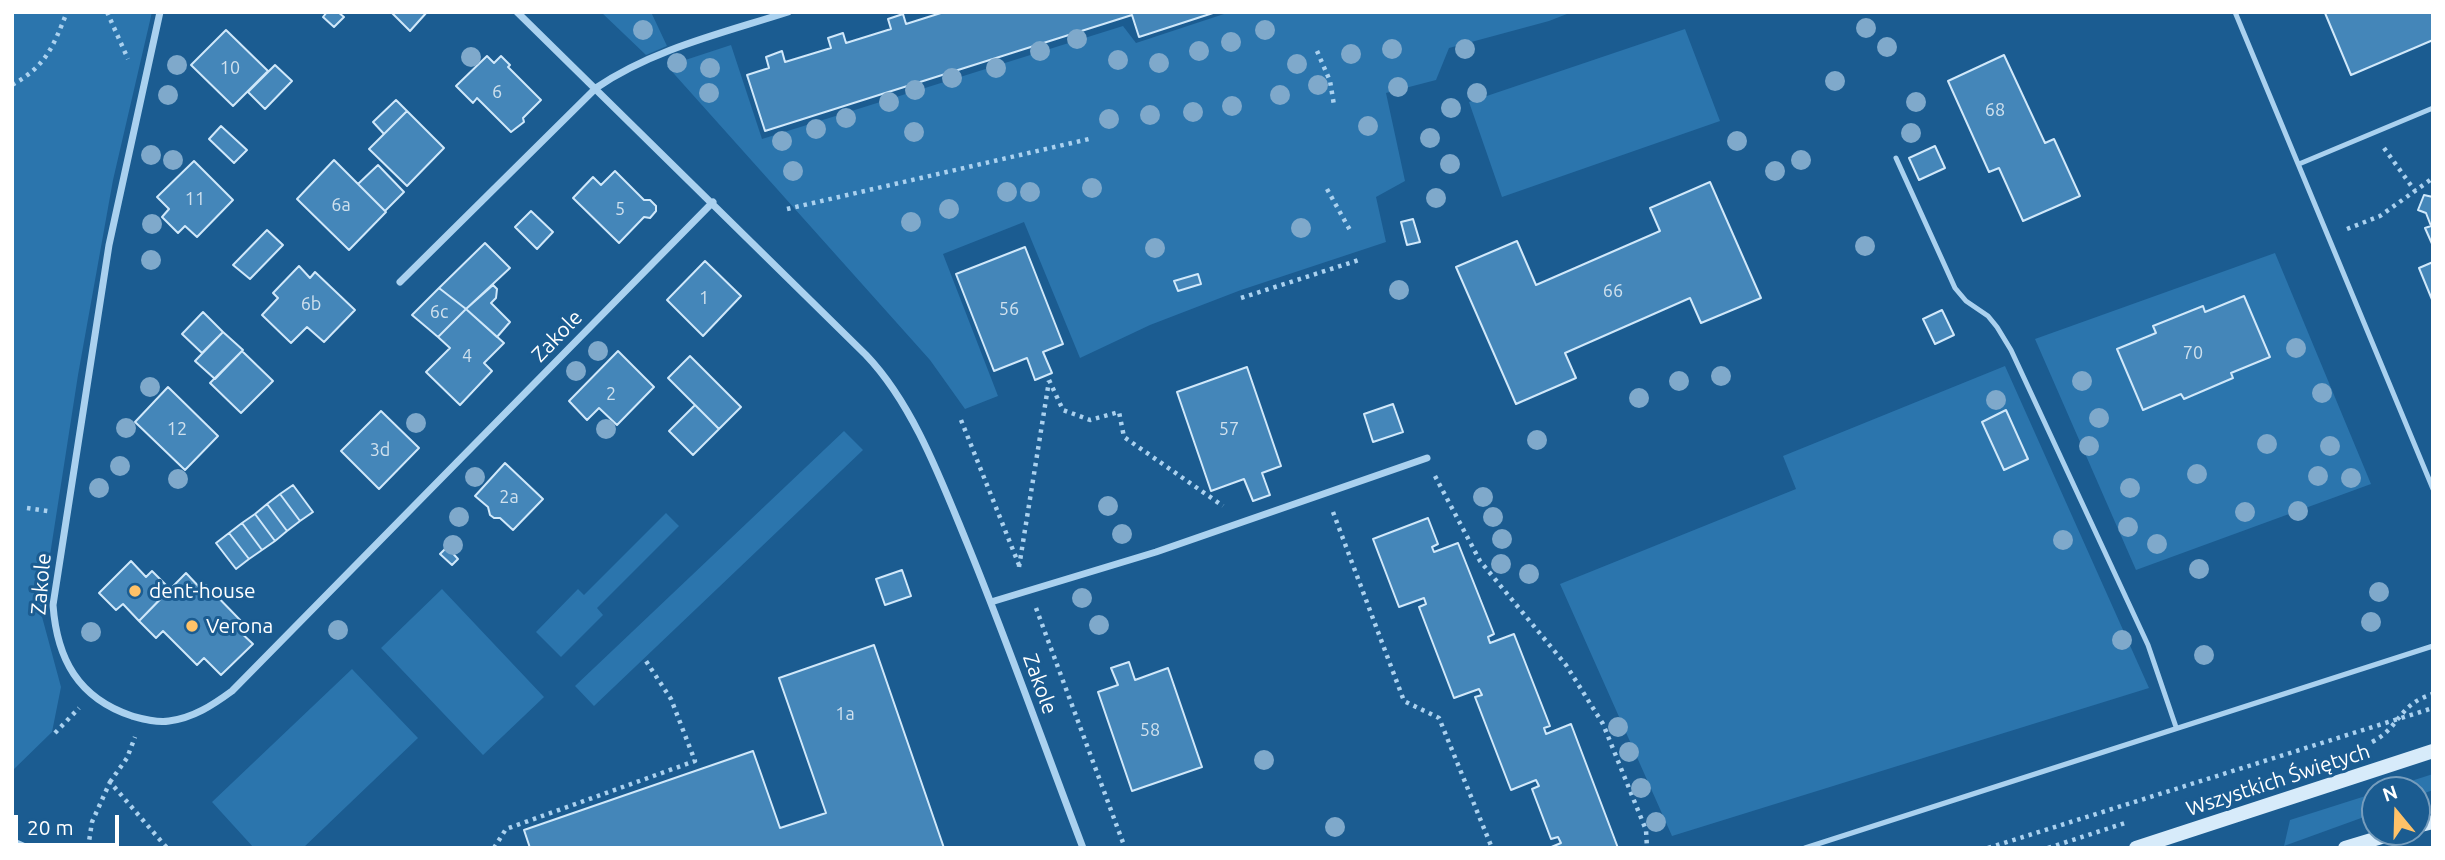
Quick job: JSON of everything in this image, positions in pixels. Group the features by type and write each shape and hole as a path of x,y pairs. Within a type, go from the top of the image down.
{"street":[{"name":"Zakole","path":"160,12 109,245 53,605 60,649 83,687 101,702 120,712 167,722 191,716 233,691 713,202"},
{"name":"Zakole","path":"517,12 866,355 889,385 934,466 991,602 1083,848"},
{"path":"400,282 596,88 646,60 788,12"},
{"path":"991,602 1248,520 1426,458"},
{"name":"Wszystkich Świętych","path":"2136,848 2433,751"}],"lane":[{"path":"2235,12 2433,489"},
{"path":"2298,164 2433,108"},
{"path":"1896,158 1951,281 1966,301 1997,327 2011,350 2148,645 2176,727"},
{"path":"1805,848 2433,646"},
{"path":"12,840 30,848"}],"path":[{"path":"12,85 31,75 51,51 67,12"},
{"path":"107,12 130,63 144,83"},
{"path":"1317,51 1330,81 1334,105"},
{"path":"2374,133 2415,191"},
{"path":"787,209 1089,139"},
{"path":"2328,237 2380,216 2433,178"},
{"path":"1327,189 1351,232"},
{"path":"1241,299 1362,259"},
{"path":"961,420 1019,567 1049,380 1063,410 1090,420 1119,412 1124,437 1229,510 1248,520"},
{"path":"1426,458 1480,561 1566,665 1603,724 1646,830 1647,848"},
{"path":"1326,494 1404,701 1439,718 1492,848"},
{"path":"1034,604 1125,848"},
{"path":"494,848 506,829 695,761 671,699 644,658"},
{"path":"2371,743 2383,737 2409,704 2433,694"},
{"path":"55,733 92,695"},
{"path":"1988,848 2433,708"},
{"path":"88,848 92,822 110,782 127,758 134,740"},
{"path":"110,782 167,848"},
{"path":"2048,848 2127,822"}],"shaded area":[{"path":"12,12 152,12 113,180 78,375 41,613 61,687 52,732 12,771"},
{"path":"601,12 651,12 667,46 646,55"},
{"path":"1230,12 1572,12 1549,21 1449,48 1436,80 1386,93 1405,181 1376,197 1386,242 1241,290 1150,325 1080,358 1024,222 943,254 998,396 965,409 930,360 667,66 731,45 762,139 1123,26 1136,43"},
{"path":"1685,29 1720,121 1502,197 1469,102"},
{"path":"2275,253 2371,484 2136,570 2035,339"},
{"path":"2005,366 2149,688 1672,836 1560,584 1796,489 1783,456"},
{"path":"844,431 863,450 594,706 575,686"},
{"path":"666,513 679,526 597,608 603,615 561,657 536,632 578,589 584,595"},
{"path":"442,589 544,697 483,755 381,648"},
{"path":"352,669 418,738 303,848 254,848 212,802"},
{"path":"2433,774 2431,791 2431,776 2427,776"},
{"path":"2361,797 2361,818 2284,846 2290,820"}],"building":[{"path":"327,12 338,12 344,17 334,27 323,17"},
{"path":"391,12 427,12 410,31"},
{"path":"944,12 1216,12 1139,37 1132,15 765,131 747,75 769,68 766,57 782,51 785,62 831,48 828,38 843,33 846,43 891,29 888,19 903,14 906,24"},
{"path":"2433,12 2433,40 2351,75 2325,13"},
{"path":"226,30 268,71 233,106 191,65"},
{"path":"2004,55 2045,143 2054,139 2080,196 2023,221 1999,168 1989,172 1948,81"},
{"path":"487,56 494,63 501,56 510,65 508,67 541,100 523,118 524,122 511,132 477,98 473,103 456,86"},
{"path":"275,65 292,81 265,109 248,92"},
{"path":"396,100 407,111 384,134 373,122"},
{"path":"407,111 444,148 407,186 369,149"},
{"path":"221,126 247,150 234,163 209,139"},
{"path":"1935,146 1945,168 1919,180 1909,158"},
{"path":"334,160 386,212 349,250 297,199"},
{"path":"194,161 233,200 197,237 185,226 178,233 162,217 169,209 157,197"},
{"path":"378,165 404,192 385,211 358,184"},
{"path":"615,171 644,200 650,200 656,206 656,211 650,218 644,217 619,243 573,198 593,177 601,185"},
{"path":"1710,182 1761,298 1701,323 1690,298 1565,353 1576,378 1516,404 1456,267 1517,241 1536,285 1660,231 1650,208"},
{"path":"2424,195 2433,197 2433,246 2425,228 2431,226 2426,213 2418,210"},
{"path":"531,211 553,232 537,249 515,227"},
{"path":"1413,219 1420,242 1407,245 1401,222"},
{"path":"267,230 283,245 250,279 233,265"},
{"path":"485,243 510,268 466,309 439,288"},
{"path":"1025,247 1063,344 1043,352 1052,373 1035,380 1027,358 994,371 956,274"},
{"path":"705,261 741,296 703,336 667,300"},
{"path":"2433,262 2433,302 2419,268"},
{"path":"299,266 310,278 315,272 355,310 324,342 307,327 291,343 262,315 278,298 273,293"},
{"path":"1198,274 1201,284 1178,291 1174,281"},
{"path":"493,285 497,289 496,298 491,303 510,322 497,337 466,309"},
{"path":"439,288 466,309 438,337 412,315"},
{"path":"2244,296 2270,357 2231,373 2233,378 2184,399 2181,394 2143,410 2117,349 2156,333 2153,326 2203,306 2205,312"},
{"path":"466,309 504,343 484,363 492,371 460,405 426,372 450,348 438,337"},
{"path":"1942,310 1954,335 1935,344 1923,319"},
{"path":"203,312 223,332 202,353 182,334"},
{"path":"223,332 243,350 215,379 195,361"},
{"path":"242,351 273,381 241,413 210,383"},
{"path":"618,351 654,387 617,425 599,408 587,420 569,401"},
{"path":"690,356 741,407 719,429 668,378"},
{"path":"1247,367 1281,466 1262,473 1270,495 1253,501 1244,479 1211,491 1177,392"},
{"path":"168,387 218,436 185,470 135,422"},
{"path":"1393,404 1403,432 1373,442 1364,414"},
{"path":"695,405 719,429 693,455 669,431"},
{"path":"2006,410 2028,459 2004,470 1982,422"},
{"path":"381,411 419,448 379,489 341,451"},
{"path":"505,463 543,499 513,530 500,518 490,515 488,507 475,496"},
{"path":"293,485 313,512 300,521 280,494"},
{"path":"280,494 300,521 287,531 267,504"},
{"path":"267,504 287,531 275,541 255,514"},
{"path":"255,514 275,541 262,550 242,523"},
{"path":"1428,518 1438,544 1432,547 1434,552 1458,543 1494,634 1488,637 1490,643 1514,634 1550,726 1544,728 1546,734 1571,724 1618,848 1549,848 1561,843 1558,837 1551,839 1532,789 1539,786 1536,780 1511,790 1475,697 1482,695 1479,689 1454,698 1419,607 1426,604 1424,598 1399,607 1373,539"},
{"path":"242,523 262,550 249,559 229,533"},
{"path":"229,533 249,559 236,569 216,543"},
{"path":"447,547 458,559 452,565 440,554"},
{"name":"dent-house","path":"131,561 146,577 152,571 170,589 139,621 123,604 116,610 99,593"},
{"path":"902,570 911,596 885,605 876,579"},
{"name":"Verona","path":"186,573 202,590 206,585 243,623 237,629 253,644 221,675 204,658 197,665 163,631 156,638 139,621"},
{"path":"874,645 944,848 530,848 524,830 753,751 780,828 826,813 779,678"},
{"path":"1129,662 1135,680 1168,668 1202,767 1132,791 1098,692 1118,685 1111,668"}],"place":[{"name":"dent-house","path":"135,591"},
{"name":"Verona","path":"192,626"}]}
